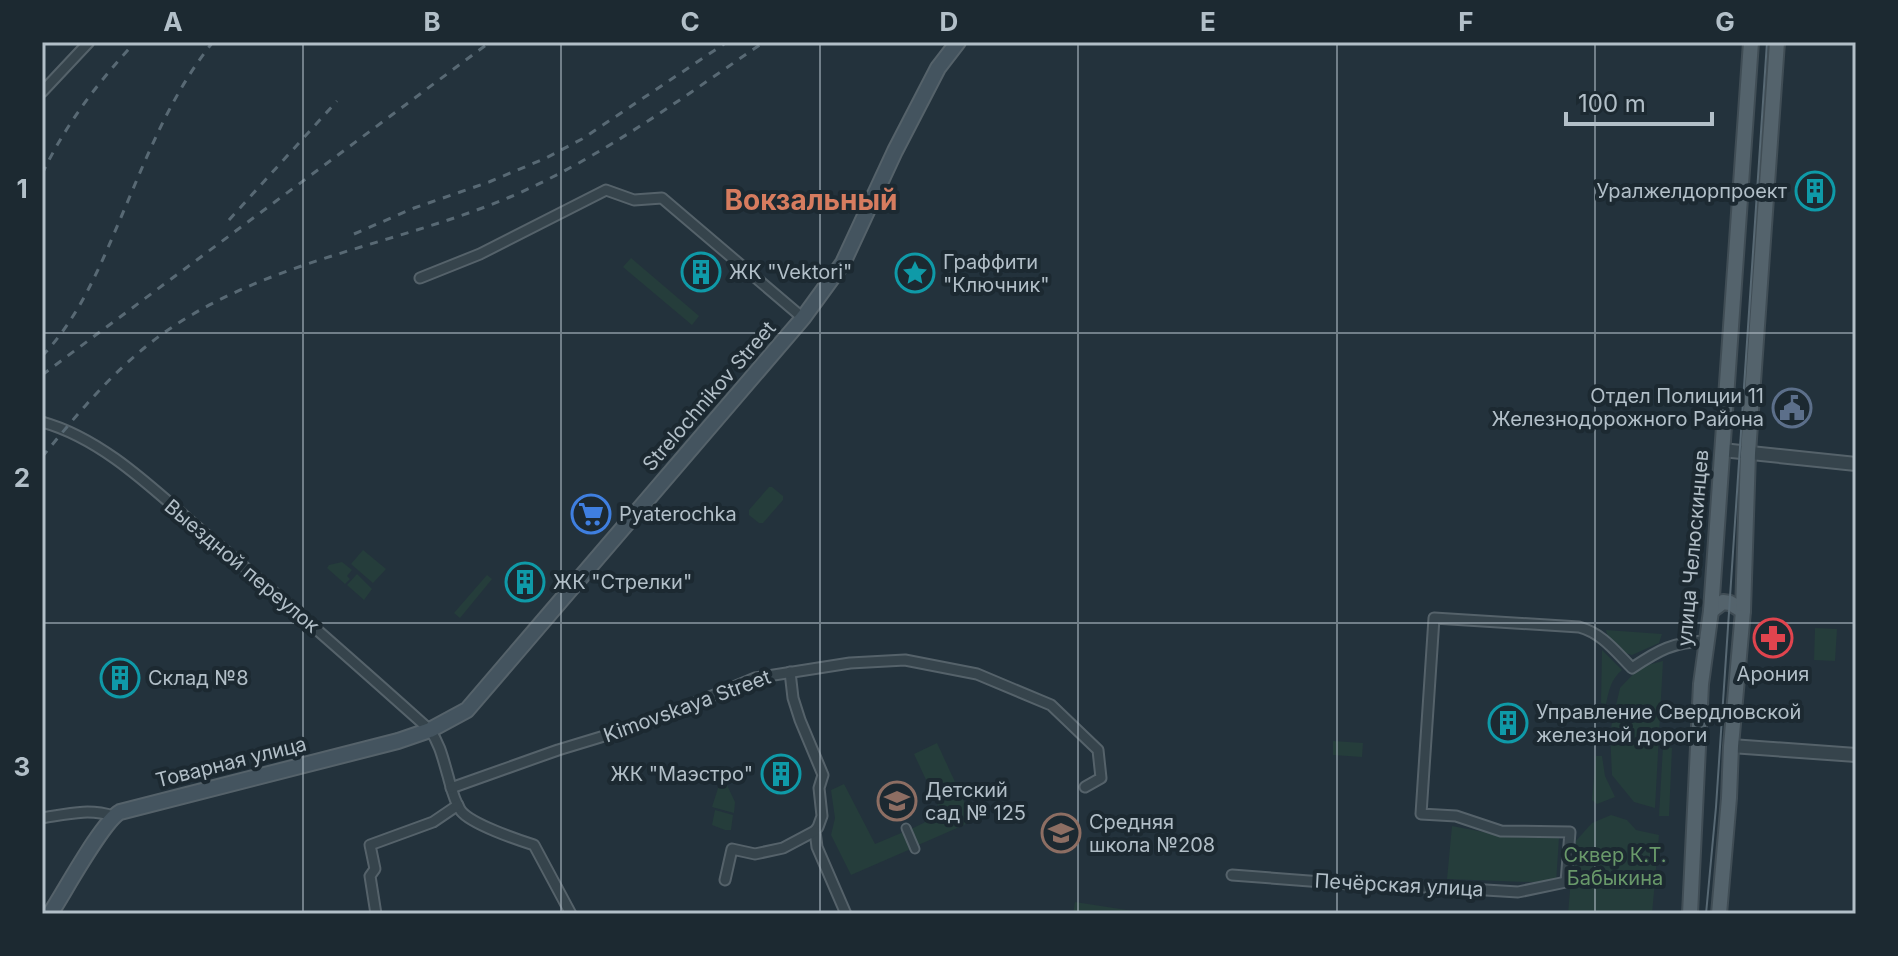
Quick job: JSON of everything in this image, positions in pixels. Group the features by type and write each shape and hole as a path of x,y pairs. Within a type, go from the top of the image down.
{"main road":[{"name":"Strelochnikov Street","path":"430,730 467,710 480,696 828,287 843,263 938,68 958,42"},
{"name":"улица Челюскинцев","path":"1690,914 1700,698 1711,611 1751,42"},
{"path":"1719,914 1743,611 1748,453 1777,42"},
{"path":"1711,611 1723,602 1743,611"},
{"name":"Товарная улица","path":"113,816 128,809 398,741 430,730"},
{"path":"50,914 113,816"}],"street":[{"path":"42,92 46,80 89,42"},
{"path":"420,278 480,254 606,190 634,200 662,198 803,318"},
{"name":"Выездной переулок","path":"42,422 66,429 109,453 269,587 430,730"},
{"path":"1722,450 1856,464"},
{"name":"Печёрская улица","path":"1232,875 1388,887 1518,892 1566,882 1570,832 1501,831 1456,816 1421,814 1434,618 1579,627 1601,637 1632,668 1669,647 1706,641"},
{"name":"Kimovskaya Street","path":"451,788 647,723 755,678 850,663 905,660 977,674 1051,705 1098,750 1101,778 1085,787"},
{"path":"725,880 732,849 755,854 783,848 815,831 822,816 819,788 823,775 800,720 790,672"},
{"path":"430,730 439,744 458,805 469,818 534,845 571,914"},
{"path":"1731,746 1855,755"},
{"path":"376,914 370,876 375,869 370,845 433,822 458,805"},
{"name":"Товарная улица","path":"42,818 81,812 113,816"},
{"path":"906,828 915,849"},
{"path":"815,831 817,847 846,914"}],"green space":[{"path":"631,258 699,316 692,325 623,267"},
{"path":"769,487 783,496 783,500 763,523 759,523 749,515 749,510"},
{"path":"363,550 386,569 373,583 351,564"},
{"path":"342,562 352,570 345,584 327,568"},
{"path":"357,574 372,589 364,600 347,585"},
{"path":"487,575 492,579 460,618 454,613"},
{"path":"1815,628 1837,629 1835,661 1814,660"},
{"path":"1606,630 1662,634 1659,643 1632,655 1614,647"},
{"path":"1602,650 1622,670 1609,689 1606,704 1601,703"},
{"path":"1663,661 1655,808 1634,802 1612,775 1610,732 1620,688 1640,667"},
{"path":"1333,741 1363,743 1362,757 1333,755"},
{"path":"937,743 973,821 916,846 909,830 942,814 914,754"},
{"path":"1663,746 1672,748 1669,816 1659,816"},
{"path":"1596,756 1602,756 1605,776 1615,797 1597,804 1592,800"},
{"path":"720,782 727,785 735,802 734,813 712,807"},
{"path":"844,784 875,844 906,831 913,848 851,875 831,835 835,818 831,790"},
{"path":"715,810 733,815 731,830 712,825"},
{"name":"Сквер К.Т. Бабыкина","path":"1611,815 1627,820 1636,830 1659,835 1652,914 1568,914 1574,843 1592,823"},
{"path":"1452,826 1505,836 1559,838 1556,883 1447,879"},
{"path":"1075,902 1146,913 1146,914 1073,914"}],"tram line":[{"path":"1706,914 1716,807 1767,42"}],"railway":[{"path":"42,174 84,104 135,42"},
{"path":"42,356 55,342 86,293 160,128 184,84 213,42"},
{"path":"42,375 490,42"},
{"path":"354,234 546,158 582,139 727,42"},
{"path":"42,457 85,407 147,345 205,307 289,270 467,214 544,181 609,146 764,42"},
{"path":"229,220 337,101"}],"place":[{"name":"Уралжелдорпроект","path":"1815,191"},
{"name":"ЖК \"Vektori\"","path":"701,272"},
{"name":"Граффити \"Ключник\"","path":"915,273"},
{"name":"Отдел Полиции 11 Железнодорожного Района","path":"1792,408"},
{"name":"Pyaterochka","path":"591,514"},
{"name":"ЖК \"Стрелки\"","path":"525,582"},
{"name":"Арония","path":"1773,638"},
{"name":"Склад №8","path":"120,678"},
{"name":"Управление Свердловской железной дороги","path":"1508,723"},
{"name":"ЖК \"Маэстро\"","path":"781,774"},
{"name":"Детский сад № 125","path":"897,801"},
{"name":"Средняя школа №208","path":"1061,833"}],"district":[{"name":"Вокзальный","path":"811,200"}]}
